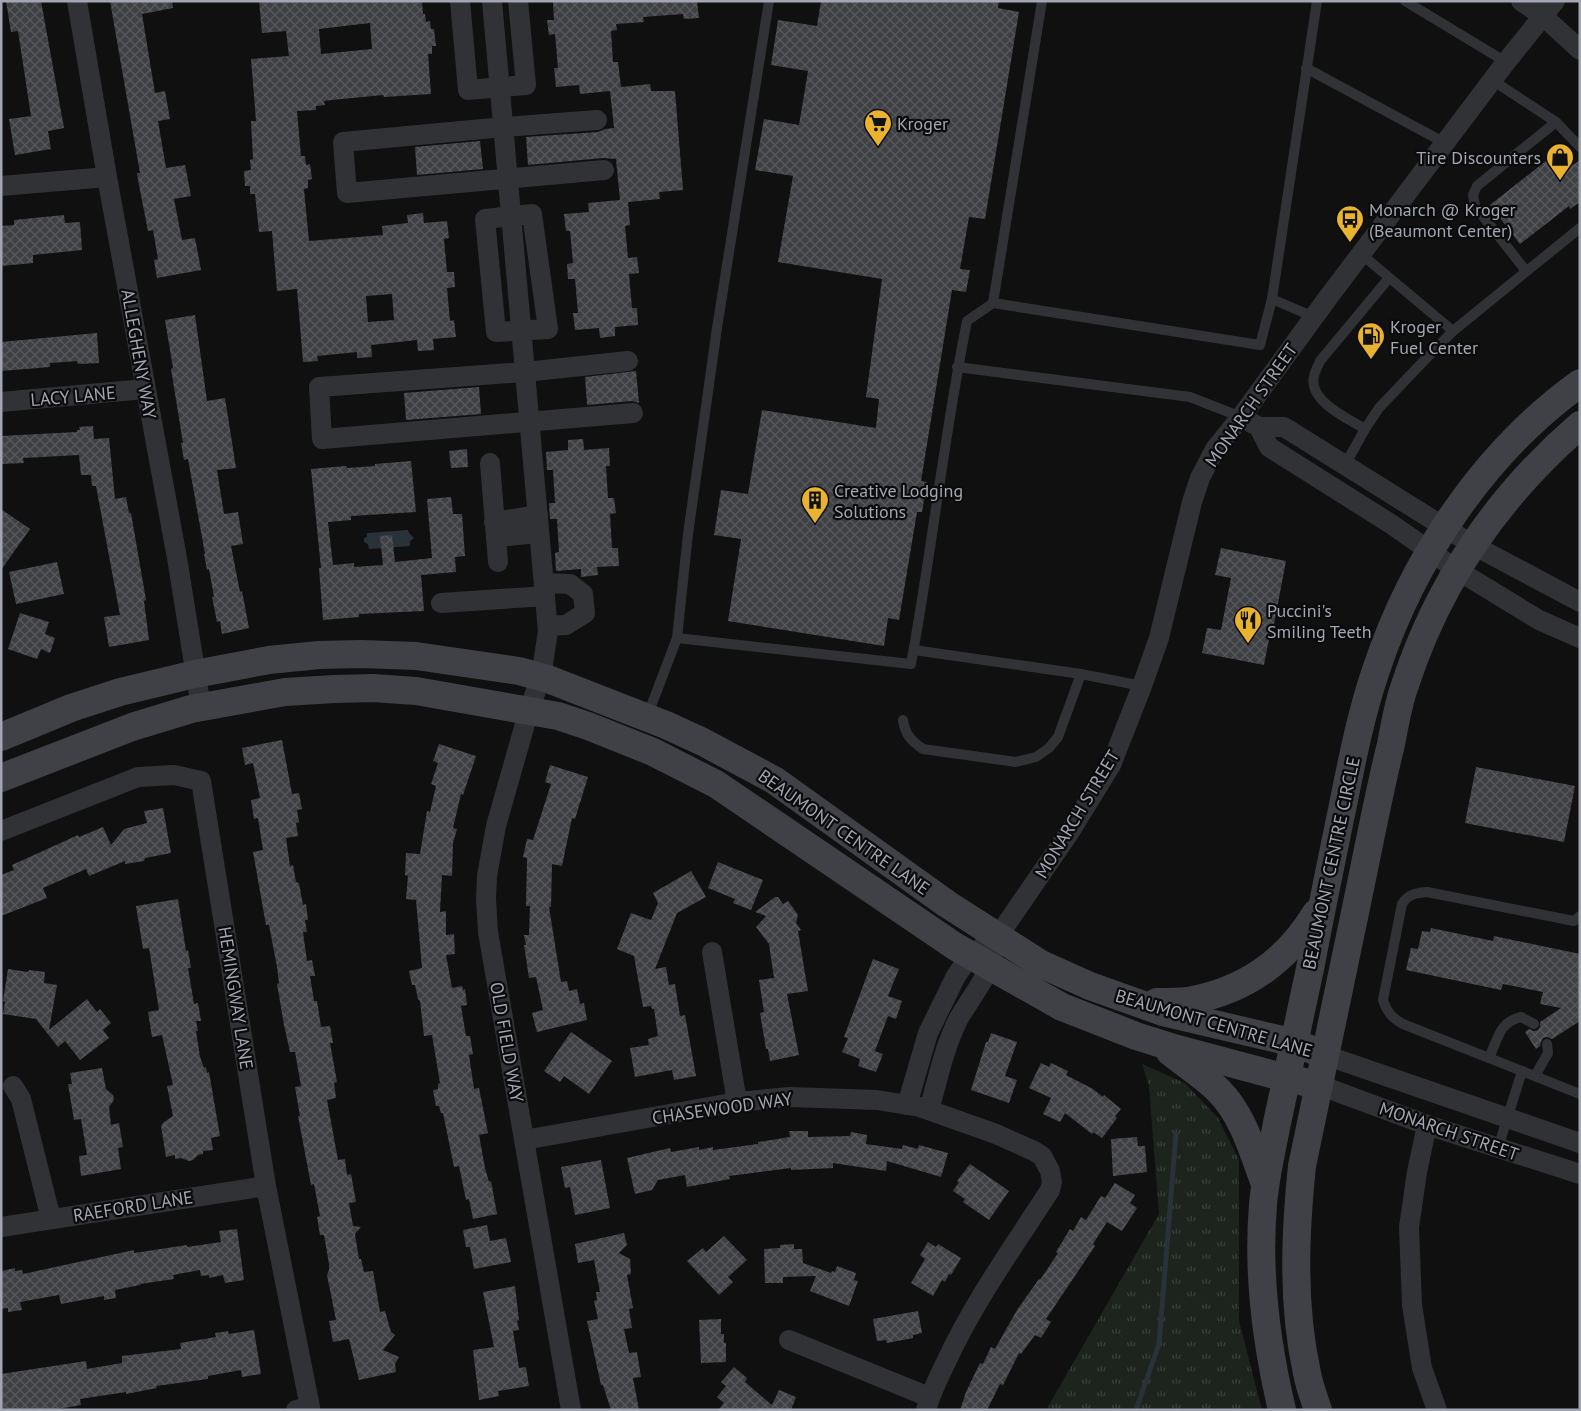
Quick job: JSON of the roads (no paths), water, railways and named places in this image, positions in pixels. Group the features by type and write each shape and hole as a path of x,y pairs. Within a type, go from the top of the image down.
{"street":[{"name":"ALLEGHENY WAY","path":"77,1 145,389 177,558 201,707"},
{"path":"460,1 468,90 526,85 518,1"},
{"path":"492,1 511,216"},
{"path":"1521,1 1549,9 1580,50"},
{"name":"MONARCH STREET","path":"980,962 1069,834 1111,765 1159,638 1192,502 1200,478 1215,450 1492,80 1549,9"},
{"path":"597,120 343,142 347,193 604,170"},
{"path":"1,186 107,177"},
{"path":"532,214 548,329 496,332 485,219 511,216 532,214"},
{"path":"441,603 544,590 570,584 583,594 585,613 566,625 548,626 544,590 538,524 522,332"},
{"path":"628,360 525,372 319,387 322,440 633,412"},
{"name":"BEAUMONT CENTRE CIRCLE","path":"1282,1410 1272,1368 1262,1290 1263,1204 1286,1078 1353,756 1368,694 1389,634 1430,551 1445,527 1474,486 1503,452 1535,419 1560,397 1580,383"},
{"name":"LACY LANE","path":"1,402 145,389"},
{"path":"1241,417 1259,427 1284,427 1473,545 1580,602"},
{"name":"BEAUMONT CENTRE CIRCLE","path":"1318,1410 1304,1357 1296,1267 1297,1218 1302,1166 1380,790 1404,686 1417,651 1449,582 1473,545 1504,503 1532,470 1580,425"},
{"path":"1259,427 1269,447 1391,524 1457,570 1539,620 1580,638"},
{"path":"490,463 498,562"},
{"path":"495,530 538,524"},
{"name":"OLD FIELD WAY","path":"548,626 540,677 496,826 486,899 488,932 571,1410"},
{"name":"BEAUMONT CENTRE LANE","path":"1,737 71,708 120,692 195,674 270,660 319,655 416,656 519,671 540,677 703,742 774,780 946,904 1041,964 1090,986 1138,1004 1163,1012 1294,1043 1325,1055"},
{"name":"BEAUMONT CENTRE LANE","path":"1,778 132,727 201,707 286,692 334,688 416,691 558,716 653,752 716,784 936,934 980,962 1062,1007 1095,1021 1159,1043 1318,1085"},
{"name":"HEMINGWAY LANE","path":"1,832 138,777 174,774 200,781 266,1186 310,1407 296,1410"},
{"path":"1138,1004 1187,1001 1214,995 1242,985 1263,972 1286,953 1304,932 1323,902"},
{"path":"712,952 737,1102"},
{"path":"907,1105 928,1033 956,976 980,962"},
{"path":"929,1110 950,1040 980,962"},
{"path":"1159,1043 1219,1092 1233,1108 1245,1130 1266,1185"},
{"name":"MONARCH STREET","path":"1325,1055 1580,1143"},
{"name":"MONARCH STREET","path":"1318,1085 1427,1125 1580,1174"},
{"path":"13,1086 21,1099 51,1219"},
{"name":"CHASEWOOD WAY","path":"524,1140 737,1102 790,1097 836,1098 876,1100 929,1110 996,1134 1042,1156 1047,1164 1052,1182 1050,1190 958,1335 928,1404"},
{"path":"1427,1125 1417,1172 1409,1228 1411,1286 1412,1305 1422,1368 1437,1410"},
{"name":"RAEFORD LANE","path":"1,1227 266,1186"},
{"path":"789,1340 928,1404"}],"lane":[{"path":"646,718 677,638 688,534 714,347 769,1"},
{"path":"993,303 1042,1"},
{"path":"677,638 911,664 966,321 993,303 1260,344 1272,299 1317,1"},
{"path":"1405,1 1506,62"},
{"path":"1306,68 1445,143"},
{"path":"1492,80 1556,122 1580,147"},
{"path":"1526,271 1475,206 1473,196 1477,186 1556,122"},
{"path":"1344,465 1364,429 1379,408 1453,332 1580,228"},
{"path":"1361,254 1453,332"},
{"path":"1364,429 1324,403 1315,391 1314,376 1320,361 1389,278"},
{"path":"1272,299 1314,317"},
{"path":"958,367 1190,397 1241,417"},
{"path":"914,650 1081,674 1142,686"},
{"path":"903,720 905,732 913,743 922,750 1016,762 1036,757 1049,748 1058,738 1081,674"},
{"path":"1580,916 1574,921 1427,892 1415,893 1406,898 1402,904 1383,1000 1386,1011 1403,1024 1580,1094"},
{"path":"1489,1058 1504,1025 1511,1019 1521,1016 1534,1024"},
{"path":"1535,1076 1548,1053 1547,1044"},
{"path":"1498,1148 1522,1071"}],"waterway":[{"path":"1136,1410 1159,1344 1176,1134"}],"place":[{"name":"Kroger","path":"878,147"},
{"name":"Tire Discounters","path":"1560,181"},
{"name":"Monarch @ Kroger (Beaumont Center)","path":"1350,243"},
{"name":"Kroger Fuel Center","path":"1371,360"},
{"name":"Creative Lodging Solutions","path":"815,524"},
{"name":"Puccini's Smiling Teeth","path":"1248,644"}]}
